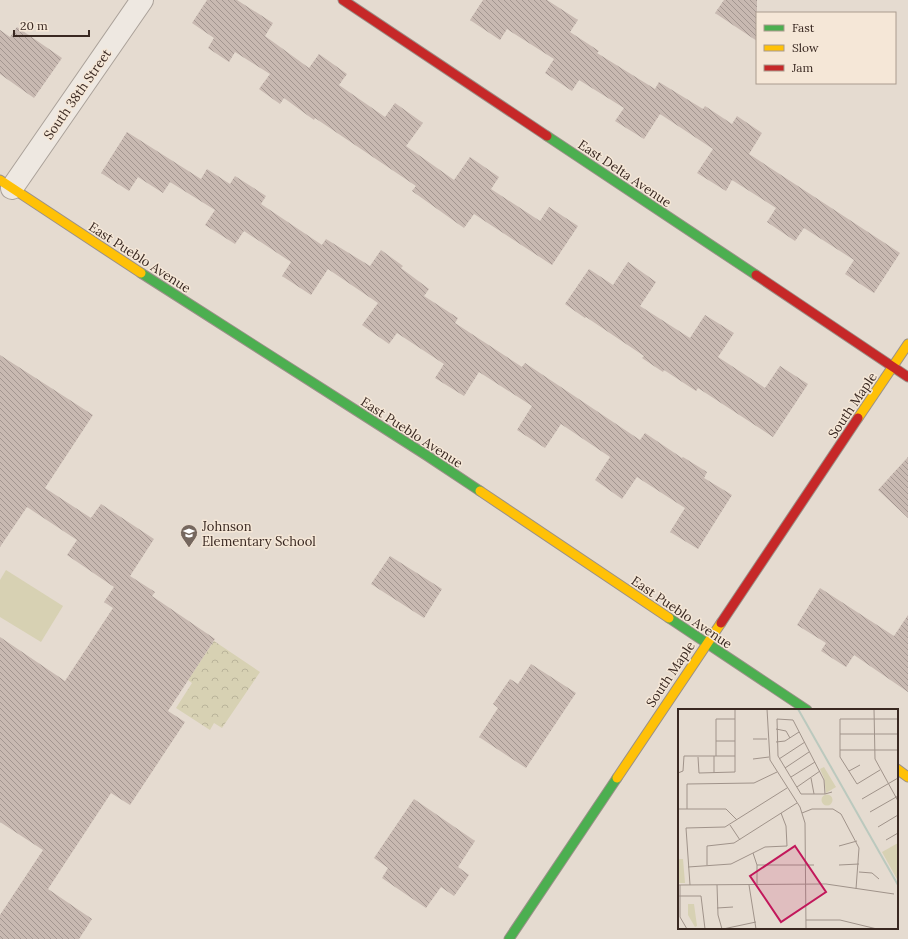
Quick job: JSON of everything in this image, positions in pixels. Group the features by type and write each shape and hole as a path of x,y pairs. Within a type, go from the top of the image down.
{"street":[{"name":"South 38th Street","path":"6,184 142,0"},
{"name":"East Delta Avenue","path":"343,0 908,377"},
{"name":"East Pueblo Avenue","path":"6,184 84,236 426,455 706,644 805,709"},
{"name":"South Maple","path":"509,939 908,344"},
{"path":"898,770 908,776"}],"green space":[{"path":"6,570 63,606 41,642 0,617 0,580"},
{"path":"214,641 260,672 222,728 214,723 210,730 176,708 192,683 188,680"}],"building":[{"path":"207,0 237,0 273,23 265,36 309,68 319,54 347,74 339,85 385,117 395,103 423,123 406,146 454,180 470,157 499,177 491,189 540,221 549,207 578,226 552,265 474,214 464,228 412,191 416,186 315,118 314,120 284,98 280,104 259,89 270,74 235,52 229,62 208,48 214,38 192,23"},
{"path":"483,0 547,0 578,20 570,32 599,51 597,53 655,89 659,82 703,109 705,106 732,124 737,116 762,133 749,154 900,253 874,293 845,274 854,260 804,228 795,241 767,222 776,208 732,180 726,191 697,173 713,149 660,114 644,139 615,121 624,108 579,80 572,91 545,73 554,59 507,29 500,40 470,20"},
{"path":"724,0 757,0 756,40 715,13"},
{"path":"17,27 62,58 34,98 0,74 0,30 10,37"},
{"path":"127,132 201,179 207,169 230,184 235,176 266,196 261,204 322,245 326,239 370,266 381,250 403,266 401,268 429,289 424,296 458,318 455,323 522,367 525,363 640,440 645,433 682,458 683,457 707,472 704,478 732,495 698,549 670,532 685,508 637,477 622,499 595,480 610,457 561,424 545,448 517,430 532,406 479,372 464,396 435,378 444,364 397,333 389,344 362,325 378,303 328,269 311,295 282,276 291,262 244,231 235,244 205,225 215,210 170,182 163,193 138,177 129,191 101,173"},
{"path":"628,262 656,282 640,306 690,338 705,315 734,333 718,357 765,388 780,366 808,384 773,437 698,388 696,391 664,370 663,372 642,358 644,356 565,304 589,269 613,285"},
{"path":"0,355 93,415 45,488 91,518 101,504 154,539 130,576 155,592 152,596 215,639 168,711 185,722 130,805 111,793 48,889 92,919 79,939 0,939 0,915 43,850 0,822 0,637 65,681 113,608 104,602 114,587 67,555 77,540 27,507 0,547"},
{"path":"908,457 908,518 878,490"},
{"path":"390,556 442,589 424,618 371,584"},
{"path":"820,588 894,636 908,615 908,692 854,655 846,667 821,651 826,643 797,625"},
{"path":"531,664 576,693 526,768 479,737 498,708 493,704 510,679 518,684"},
{"path":"414,799 475,841 458,867 469,875 454,896 441,887 426,908 382,878 388,868 374,858"}],"traffic: fast":[{"path":"547,136 756,275"},
{"path":"141,273 480,491"},
{"path":"669,618 806,709"},
{"path":"509,939 617,778"}],"traffic: slow":[{"path":"0,180 141,273"},
{"path":"858,418 908,344"},
{"path":"480,491 669,618"},
{"path":"617,778 721,623"},
{"path":"898,770 908,777"}],"traffic: jam":[{"path":"343,0 547,136"},
{"path":"756,275 908,377"},
{"path":"721,623 858,418"}],"place":[{"name":"Johnson Elementary School","path":"189,548"}]}
